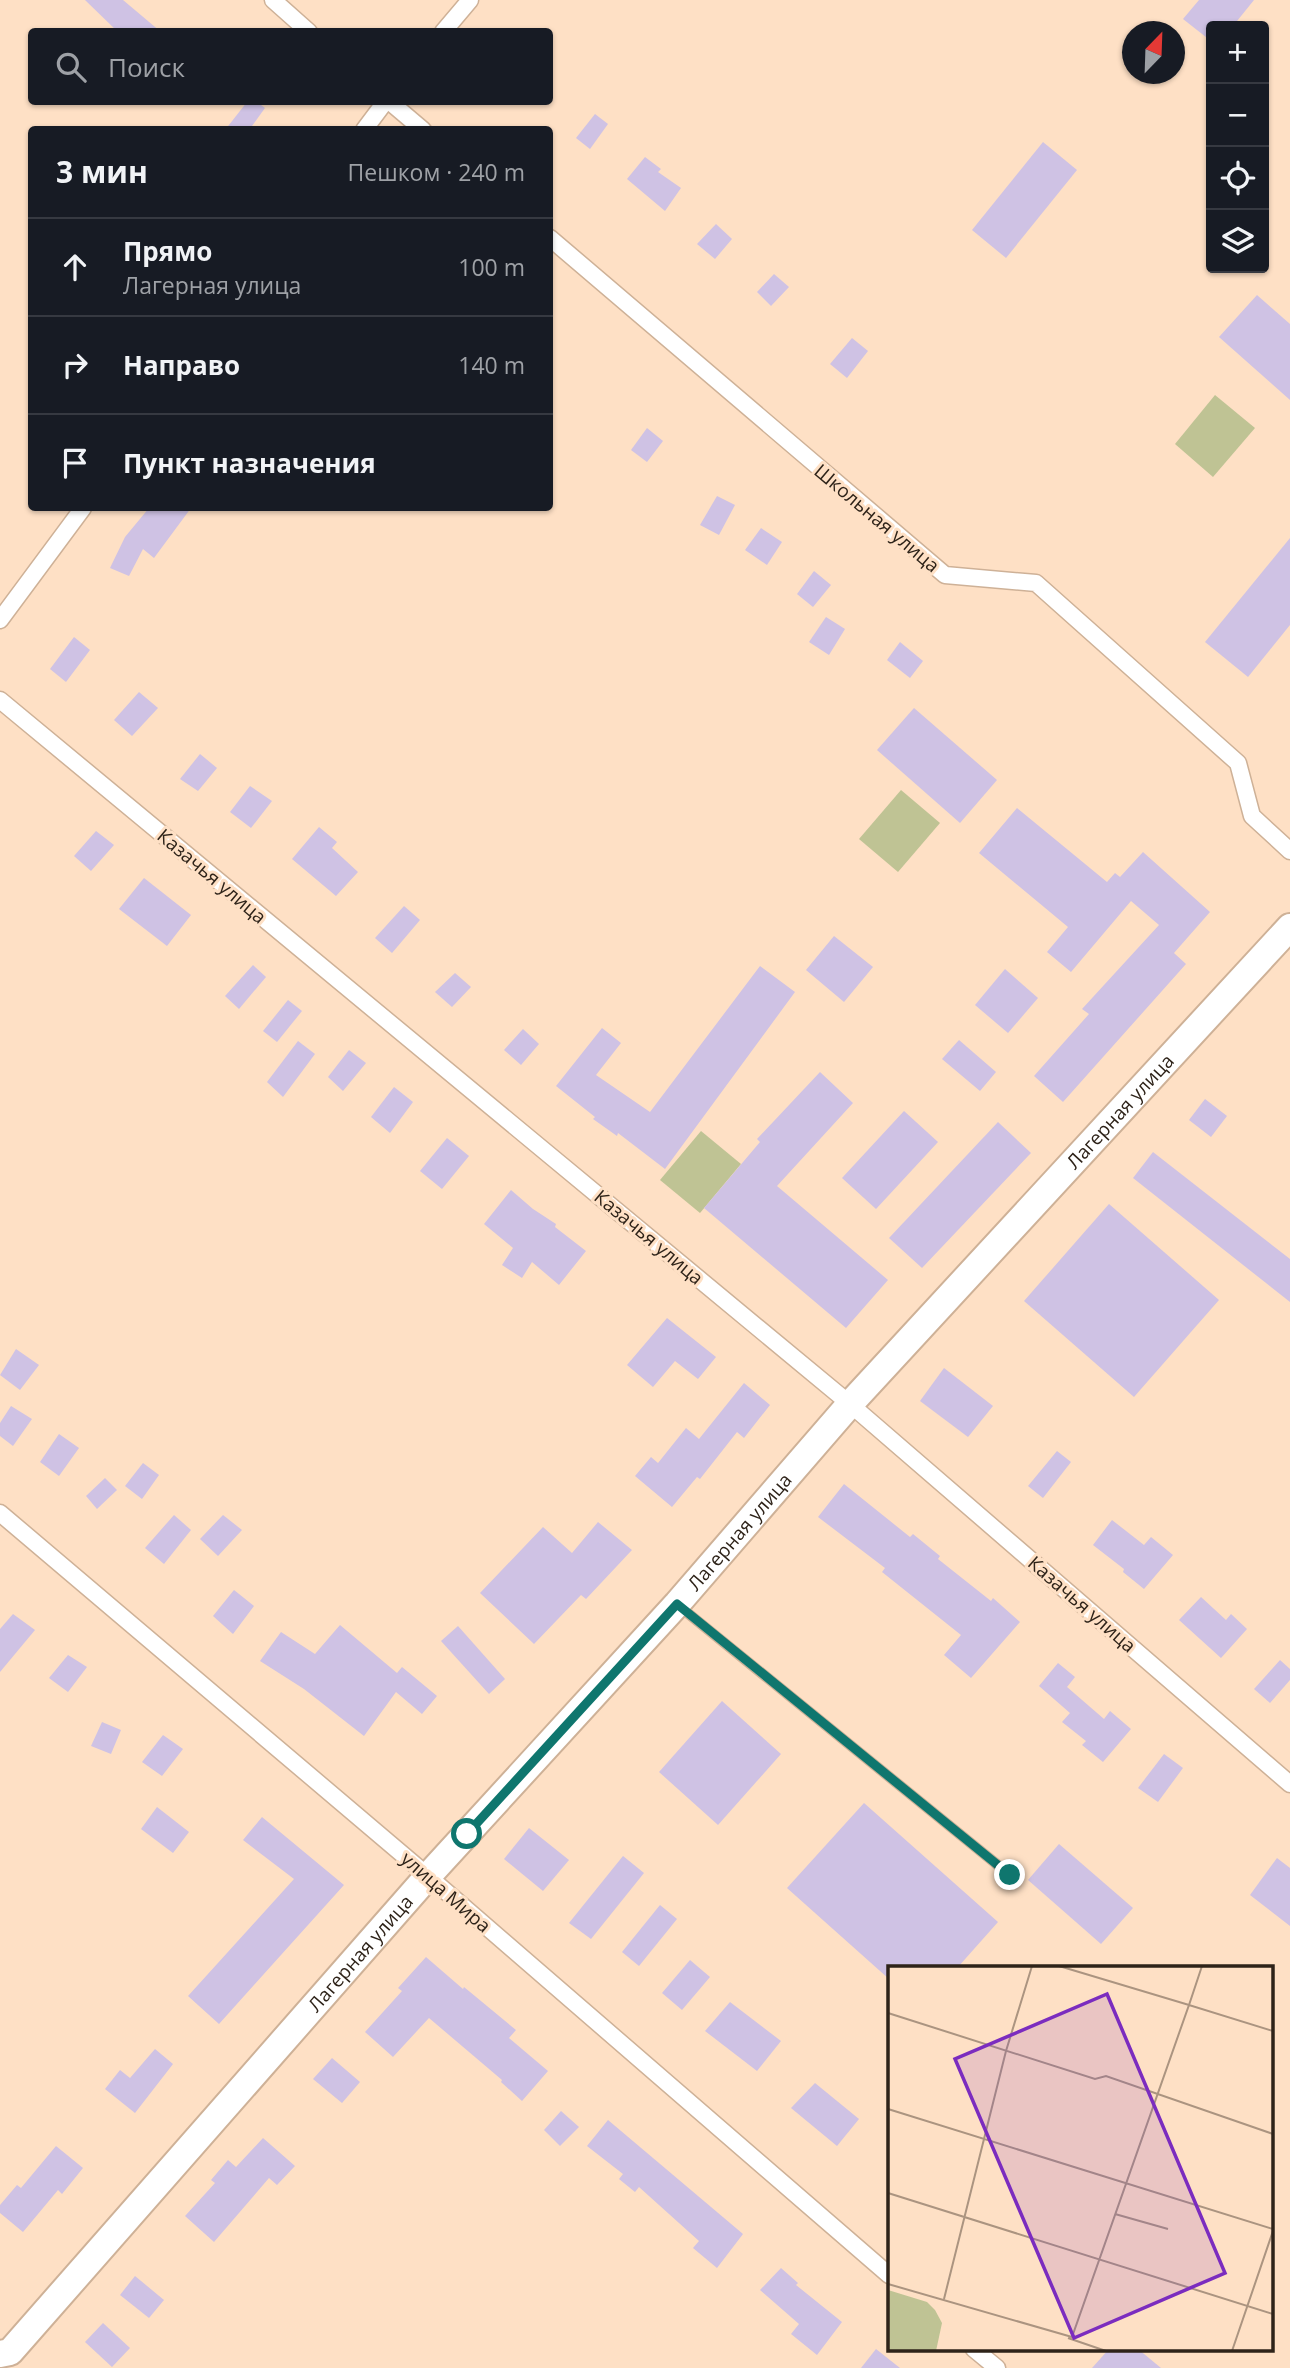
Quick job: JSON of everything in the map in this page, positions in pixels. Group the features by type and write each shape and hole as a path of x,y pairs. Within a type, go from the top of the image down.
{"main road":[{"name":"Лагерная улица","path":"3,2356 428,1876 677,1604 850,1404 1290,927"}],"street":[{"path":"273,0 304,28"},
{"path":"446,28 470,0"},
{"path":"367,126 382,105"},
{"path":"394,105 418,126"},
{"name":"Школьная улица","path":"553,241 945,575 1035,583 1238,763 1252,816 1290,850"},
{"path":"0,620 81,511"},
{"name":"Казачья улица","path":"0,701 850,1404 1290,1784"},
{"name":"улица Мира","path":"0,1513 428,1876 888,2274"},
{"path":"975,2350 996,2368"}],"lane":[{"path":"677,1604 1010,1875"}],"green space":[{"path":"1215,395 1255,428 1213,477 1175,444"},
{"path":"901,790 940,823 898,872 859,839"},
{"path":"701,1131 741,1164 700,1213 660,1180"}],"building":[{"path":"85,0 123,0 156,28 114,28"},
{"path":"1199,0 1254,0 1237,21 1206,21 1206,37 1183,19"},
{"path":"245,105 261,105 265,108 252,126 228,126"},
{"path":"595,114 608,124 590,149 576,138"},
{"path":"1043,142 1077,170 1006,258 972,230"},
{"path":"645,157 661,169 658,172 681,188 665,211 627,179"},
{"path":"716,224 732,239 715,259 697,244"},
{"path":"774,274 789,287 771,306 757,292"},
{"path":"1257,295 1290,324 1290,400 1219,337"},
{"path":"852,338 868,351 847,378 830,364"},
{"path":"647,428 663,441 647,462 631,450"},
{"path":"717,496 735,505 719,535 700,525"},
{"path":"147,511 189,511 154,558 143,549 129,576 110,568 125,537"},
{"path":"761,528 782,542 767,565 745,550"},
{"path":"1290,538 1290,625 1248,677 1205,642"},
{"path":"814,571 831,585 813,607 797,594"},
{"path":"826,617 845,629 829,655 809,642"},
{"path":"74,637 90,650 66,682 50,669"},
{"path":"900,642 923,661 910,678 887,660"},
{"path":"139,692 158,708 132,736 114,720"},
{"path":"914,708 997,780 960,823 877,750"},
{"path":"200,754 217,768 198,791 180,779"},
{"path":"250,786 272,801 251,828 230,812"},
{"path":"1017,808 1107,882 1115,873 1120,877 1143,852 1210,912 1174,953 1186,964 1063,1102 1034,1076 1089,1014 1082,1009 1159,925 1131,901 1071,972 1047,952 1068,927 979,853"},
{"path":"319,827 337,842 332,848 358,872 336,896 292,859"},
{"path":"96,831 114,845 91,871 74,856"},
{"path":"144,878 191,915 167,946 119,909"},
{"path":"404,906 420,920 392,953 375,938"},
{"path":"834,936 873,967 844,1002 806,970"},
{"path":"253,965 266,977 239,1009 225,996"},
{"path":"760,966 795,992 665,1169 618,1133 617,1136 593,1119 595,1117 556,1086 602,1028 621,1043 596,1075 650,1112"},
{"path":"1005,969 1038,998 1008,1033 975,1005"},
{"path":"455,973 471,987 452,1007 435,992"},
{"path":"288,1000 302,1011 277,1042 263,1031"},
{"path":"523,1029 539,1044 521,1065 504,1050"},
{"path":"959,1040 996,1072 980,1091 942,1059"},
{"path":"298,1041 315,1054 283,1097 267,1082"},
{"path":"349,1050 366,1063 343,1091 328,1077"},
{"path":"820,1072 853,1103 777,1186 888,1280 846,1328 704,1208 760,1142 757,1139"},
{"path":"394,1087 413,1102 390,1133 371,1117"},
{"path":"1205,1099 1227,1116 1211,1137 1189,1120"},
{"path":"904,1111 938,1142 876,1209 842,1178"},
{"path":"998,1122 1031,1153 922,1268 889,1238"},
{"path":"447,1138 469,1156 442,1189 420,1171"},
{"path":"1153,1152 1290,1259 1290,1302 1133,1178"},
{"path":"511,1190 586,1251 559,1285 532,1262 522,1278 502,1265 513,1248 484,1224"},
{"path":"1109,1204 1219,1300 1134,1397 1024,1301"},
{"path":"667,1318 716,1357 698,1379 675,1361 653,1387 627,1365"},
{"path":"16,1349 39,1365 20,1390 0,1375"},
{"path":"944,1368 993,1406 968,1437 920,1401"},
{"path":"744,1383 770,1405 744,1438 737,1432 700,1479 697,1477 672,1507 635,1476 651,1457 658,1463 686,1428 699,1439"},
{"path":"11,1406 32,1419 13,1446 0,1436 0,1423"},
{"path":"59,1434 79,1448 59,1476 40,1462"},
{"path":"1057,1451 1071,1462 1043,1498 1028,1486"},
{"path":"143,1463 159,1475 142,1499 125,1486"},
{"path":"105,1478 117,1490 97,1509 86,1496"},
{"path":"844,1484 910,1537 913,1534 940,1556 938,1559 991,1601 993,1598 1020,1622 971,1678 944,1655 961,1635 882,1572 885,1568 818,1517"},
{"path":"174,1515 191,1530 164,1564 145,1548"},
{"path":"223,1515 242,1530 218,1556 200,1539"},
{"path":"1112,1520 1144,1545 1151,1537 1173,1555 1144,1589 1093,1545"},
{"path":"598,1522 632,1550 586,1599 581,1595 534,1644 480,1593 543,1527 572,1553"},
{"path":"234,1590 254,1606 233,1634 213,1616"},
{"path":"1201,1597 1226,1620 1231,1614 1247,1629 1221,1658 1179,1620"},
{"path":"13,1614 35,1630 0,1672 0,1629"},
{"path":"340,1625 397,1673 402,1667 437,1696 422,1714 396,1692 364,1736 304,1689 260,1661 281,1632 315,1654"},
{"path":"458,1626 505,1679 489,1694 441,1641"},
{"path":"68,1655 87,1667 68,1692 49,1678"},
{"path":"1280,1660 1290,1669 1290,1680 1270,1703 1254,1689"},
{"path":"1058,1663 1075,1677 1067,1687 1104,1719 1110,1711 1131,1729 1103,1762 1082,1745 1086,1741 1062,1722 1070,1713 1039,1686"},
{"path":"722,1701 781,1754 718,1825 659,1772"},
{"path":"102,1722 121,1730 111,1754 91,1746"},
{"path":"163,1735 183,1749 162,1776 142,1762"},
{"path":"1164,1754 1183,1768 1158,1802 1138,1788"},
{"path":"864,1803 998,1922 959,1966 888,1966 888,1978 787,1888"},
{"path":"157,1807 189,1832 173,1853 141,1829"},
{"path":"262,1817 344,1885 219,2024 188,1996 294,1879 243,1840"},
{"path":"529,1828 569,1860 543,1891 504,1859"},
{"path":"1059,1844 1133,1908 1101,1944 1028,1880"},
{"path":"623,1856 644,1873 591,1939 569,1923"},
{"path":"1277,1858 1290,1868 1290,1926 1250,1895"},
{"path":"660,1905 677,1919 639,1966 622,1952"},
{"path":"426,1957 516,2030 509,2038 548,2071 522,2101 501,2082 502,2080 429,2018 393,2057 365,2032 402,1991 398,1988"},
{"path":"690,1960 710,1977 682,2010 662,1993"},
{"path":"730,2002 781,2041 757,2071 705,2031"},
{"path":"155,2049 173,2064 135,2113 105,2089 120,2070 130,2078"},
{"path":"332,2058 360,2082 342,2103 313,2079"},
{"path":"815,2083 859,2119 837,2146 791,2108"},
{"path":"561,2111 579,2127 560,2146 544,2130"},
{"path":"608,2120 743,2234 717,2268 693,2248 699,2241 639,2187 635,2192 619,2179 623,2174 587,2146"},
{"path":"263,2138 295,2166 277,2185 269,2178 214,2242 185,2216 215,2183 211,2180 228,2160 236,2167"},
{"path":"56,2146 83,2168 62,2194 58,2190 23,2232 0,2213 0,2205 17,2185 21,2188"},
{"path":"781,2268 798,2283 796,2285 842,2322 817,2355 791,2334 799,2324 760,2290"},
{"path":"135,2276 164,2300 149,2318 120,2295"},
{"path":"103,2323 130,2348 112,2367 85,2342"},
{"path":"876,2349 900,2368 861,2368"},
{"path":"1108,2350 1139,2350 1161,2368 1092,2368"}],"route":[{"path":"467,1834 677,1604 1010,1875"}]}
